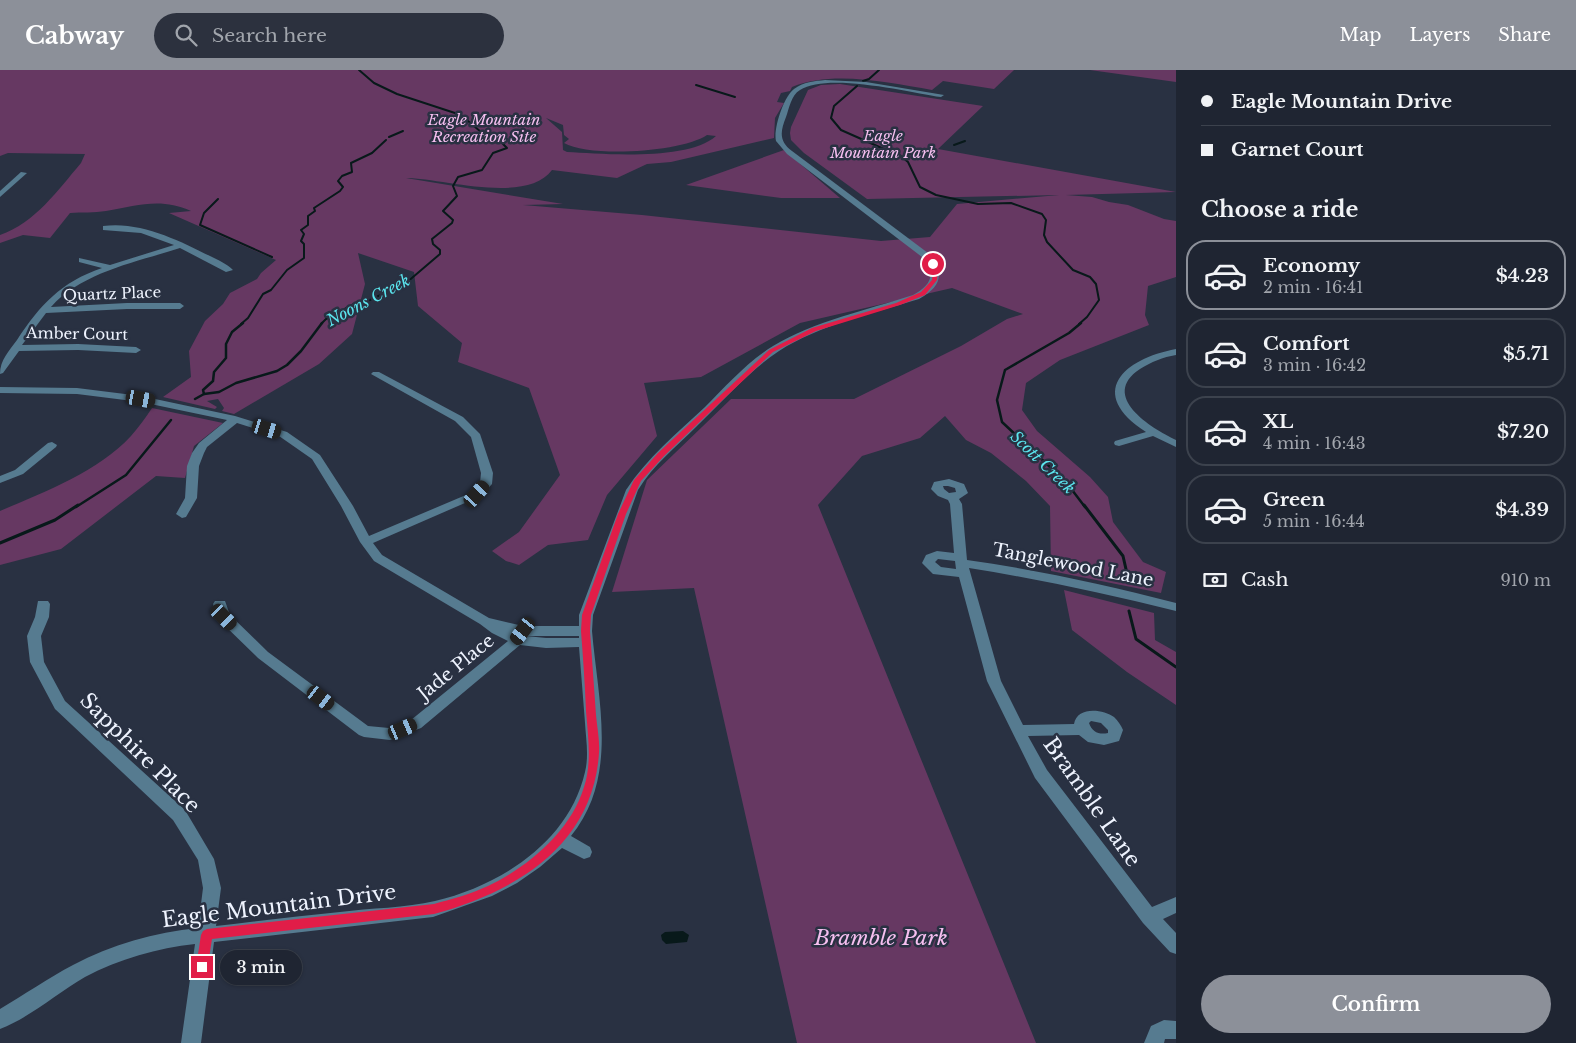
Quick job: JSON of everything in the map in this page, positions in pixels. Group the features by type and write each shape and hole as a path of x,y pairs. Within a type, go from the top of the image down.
{"street":[{"name":"Eagle Mountain Drive","path":"0,1020 63,980 107,958 158,942 395,915 452,904 478,895 505,882 532,865 560,838 582,806 590,787 593,771 594,744 586,636 589,604 634,485 648,468 771,351 814,330 916,297 927,290 935,280 934,266 925,255 795,157 781,144 778,138 778,130 794,92 809,83 836,81 941,95"},
{"path":"0,195 23,173"},
{"path":"106,228 157,235 229,270"},
{"path":"0,371 44,310 58,294 83,279 181,245"},
{"path":"82,260 113,268"},
{"name":"Quartz Place","path":"44,310 127,306 180,306"},
{"name":"Amber Court","path":"17,348 78,347 136,350"},
{"path":"1176,352 1160,355 1130,372 1123,379 1120,394 1126,408 1136,420 1153,433 1176,444"},
{"path":"366,542 477,494 486,484 488,473 476,436 459,419 376,374"},
{"path":"0,390 77,391 141,399 235,419 283,434 316,456 366,542 378,558 485,621 520,636 586,636"},
{"path":"182,514 191,498 192,466 198,453 203,445 235,419"},
{"path":"1120,443 1153,433"},
{"path":"0,480 19,472 52,445"},
{"name":"Bramble Lane","path":"953,497 956,504 962,565 994,681 1018,731 1041,774 1149,917 1176,946"},
{"name":"Tanglewood Lane","path":"962,565 1020,572 1094,587 1176,607"},
{"name":"Sapphire Place","path":"43,604 42,617 34,636 37,662 60,705 179,815 206,859 212,888 191,1043"},
{"name":"Jade Place","path":"220,604 224,617 262,655 364,731 390,734 416,724 509,648 520,636"},
{"path":"1018,731 1083,729"},
{"path":"560,838 584,852"},
{"path":"1149,917 1176,905"},
{"path":"1154,1043 1155,1034 1160,1030 1166,1028 1176,1030"}],"green space":[{"path":"0,70 1014,70 994,89 943,81 932,90 880,81 826,79 808,82 792,87 790,91 781,93 777,102 784,103 775,118 774,138 671,162 647,164 617,178 552,170 540,180 523,186 504,188 406,178 563,204 523,205 642,215 881,241 930,237 957,204 1059,195 867,199 804,153 791,140 791,127 808,90 821,85 840,84 983,106 938,149 1176,192 1066,195 1092,197 1128,205 1164,219 1176,221 1176,277 1148,286 1145,315 1149,325 1060,360 1026,383 1022,410 1037,431 1090,477 1108,497 1113,522 1143,562 1166,572 1161,593 1051,571 1050,506 1026,481 991,453 966,440 945,416 920,438 862,456 818,505 1036,1043 797,1043 694,588 612,592 647,480 731,399 854,399 961,346 1007,319 1023,314 952,288 800,323 701,377 644,383 657,436 607,495 588,540 548,545 519,565 506,561 492,551 519,532 560,475 529,388 458,362 462,343 418,306 414,272 358,253 365,284 352,334 319,364 234,414 222,411 224,408 218,399 207,401 217,407 215,409 163,397 191,377 189,351 205,321 223,304 230,293 257,279 276,260 169,213 191,211 169,204 148,204 101,212 70,213 50,238 23,235 0,243 0,235 13,230 45,205 81,163 85,154 8,153 0,156","holes":["546,118 563,125 564,135 569,139 564,143 577,148 614,152 678,146 707,135 716,136 703,144 666,153 567,152 563,150 562,132"]},
{"path":"1090,70 1176,70 1176,82"},
{"path":"784,150 840,198 781,198 686,185"},
{"path":"152,408 223,423 194,446 185,478 156,476 61,549 0,565 0,511 87,471 118,449 131,436"},
{"path":"1064,590 1154,613 1155,640 1176,652 1176,705 1127,672 1072,630"}],"shaded area":[{"path":"683,931 689,935 687,942 666,944 662,940 661,935 665,932"}],"waterway":[{"name":"Noons Creek","path":"322,323 354,304 370,300 406,283 440,254 440,250 433,244 432,239 452,223 453,220 443,211 457,196 453,186 458,177 482,170 493,153 507,148 495,136 481,132 461,115 397,94 374,83 359,70"},
{"name":"Scott Creek","path":"863,81 869,79 879,70"},
{"path":"696,85 735,97"},
{"name":"Scott Creek","path":"857,86 834,106 831,118 841,130 902,157 908,162 920,187 936,195 978,204 1011,203 1042,214 1046,220 1044,235 1047,242 1073,270 1090,277 1096,284 1099,300 1087,317 1079,324"},
{"path":"389,137 403,131"},
{"path":"241,324 248,318 263,294 271,290 287,270 304,258 304,244 301,241 304,234 301,230 308,225 308,216 315,211 314,208 340,191 343,187 338,181 342,176 352,172 351,163 372,153 386,140"},
{"path":"954,145 965,141"},
{"path":"218,199 204,213 200,225 272,257"},
{"path":"204,394 203,390 213,381 214,372 226,358 226,344 232,332 243,323"},
{"name":"Noons Creek","path":"204,394 219,392 236,383 277,371 287,365 301,351 322,323"},
{"name":"Scott Creek","path":"1081,323 1069,333 1005,370 997,400 1002,422 1066,482 1085,507"},
{"name":"Noons Creek","path":"195,399 204,394"},
{"name":"Noons Creek","path":"76,507 126,475 171,420"},
{"name":"Noons Creek","path":"0,543 55,520 78,505"},
{"name":"Scott Creek","path":"1084,505 1123,556 1128,578"},
{"name":"Scott Creek","path":"1129,611 1136,639 1176,667"}],"route":[{"path":"202,967 207,935 395,915 434,909 493,889 527,868 545,854 568,828 582,806 590,787 594,752 585,631 586,615 622,514 637,480 755,364 771,351 793,338 814,330 898,304 923,294 935,280 936,272 933,264"}],"park label":[{"name":"Eagle Mountain Recreation Site","path":"484,128"},
{"name":"Eagle Mountain Park","path":"883,144"},
{"name":"Bramble Park","path":"881,938"}]}
